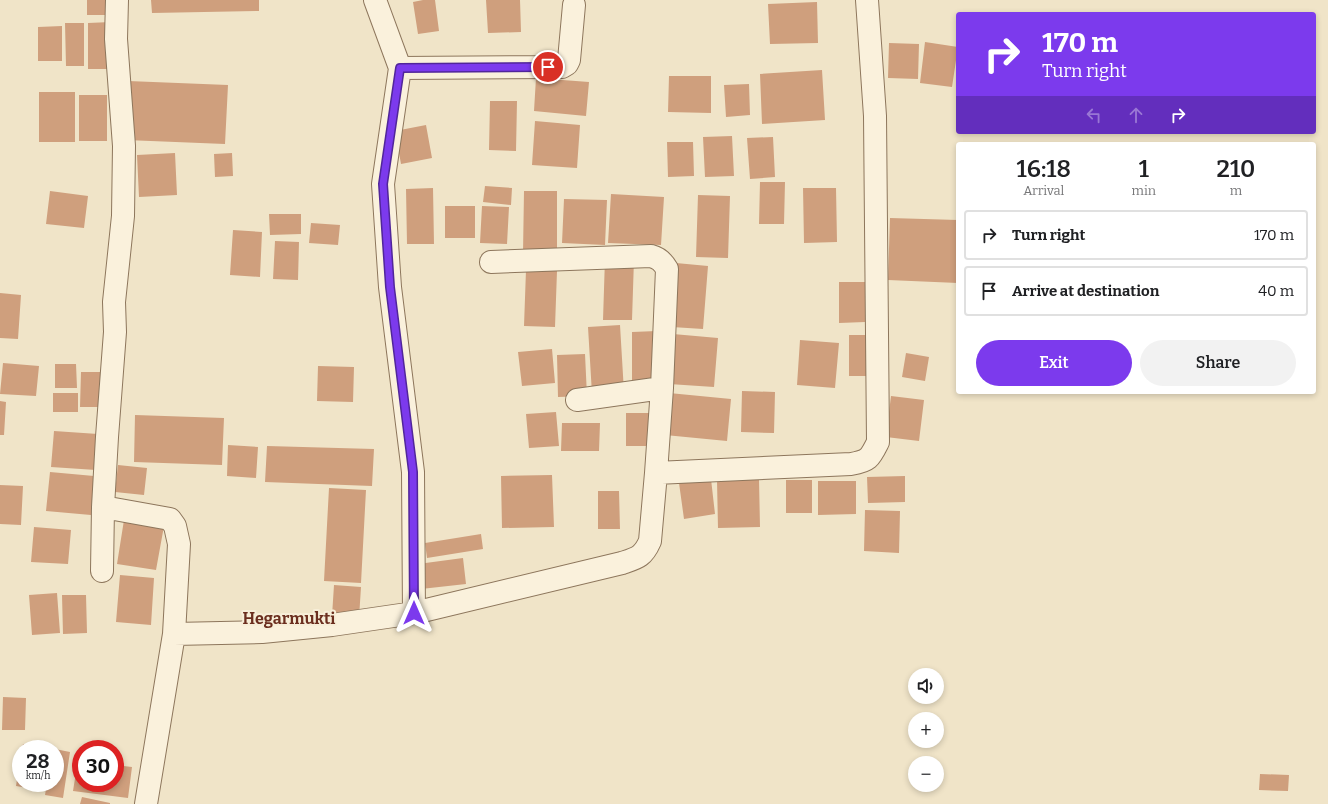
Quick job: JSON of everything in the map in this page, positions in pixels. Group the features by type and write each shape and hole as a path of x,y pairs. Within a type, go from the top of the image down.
{"street":[{"path":"102,571 103,507 115,332 114,302 123,216 124,146 116,40 117,0"},
{"path":"375,0 400,68 383,184 390,287 413,472 414,613"},
{"path":"656,473 851,464 864,462 873,452 878,442 875,116 867,0"},
{"path":"400,68 562,67 567,64 569,60 574,5"},
{"path":"174,634 262,632 332,625 414,613 622,563 638,557 646,551 650,541 656,473 662,388 667,269 656,257 651,256 491,262"},
{"path":"577,400 662,388"},
{"path":"103,507 170,519 174,522 179,544 174,634 146,804"}],"building":[{"path":"87,0 108,0 108,15 87,15"},
{"path":"151,0 259,0 259,11 152,13"},
{"path":"435,0 439,31 418,34 413,2"},
{"path":"486,0 520,0 521,32 488,33"},
{"path":"817,2 818,43 770,44 768,4"},
{"path":"111,22 112,69 88,69 88,23"},
{"path":"65,23 84,23 84,66 66,66"},
{"path":"62,26 62,61 38,61 38,27"},
{"path":"925,42 956,47 956,60 952,87 920,83"},
{"path":"889,43 919,44 918,79 888,78"},
{"path":"822,70 825,120 762,124 760,74"},
{"path":"669,76 711,76 711,113 668,112"},
{"path":"536,78 589,82 586,116 534,111"},
{"path":"128,81 228,85 225,144 126,140"},
{"path":"749,84 750,115 726,117 724,85"},
{"path":"39,92 75,92 75,142 39,142"},
{"path":"79,95 107,95 107,141 79,141"},
{"path":"490,101 517,101 516,151 489,150"},
{"path":"535,121 580,125 577,168 532,165"},
{"path":"426,125 432,158 401,164 395,131"},
{"path":"732,136 734,176 705,177 703,137"},
{"path":"773,137 775,177 750,179 747,138"},
{"path":"667,142 693,142 694,176 668,177"},
{"path":"175,153 177,195 139,197 137,155"},
{"path":"232,153 233,176 215,177 214,154"},
{"path":"760,182 785,182 784,224 759,224"},
{"path":"485,186 512,188 511,205 483,202"},
{"path":"433,188 434,244 407,244 406,189"},
{"path":"803,188 836,188 837,242 804,243"},
{"path":"50,191 88,196 84,228 46,224"},
{"path":"524,191 557,191 557,253 523,253"},
{"path":"611,194 664,197 661,245 608,243"},
{"path":"698,195 730,196 728,258 696,257"},
{"path":"564,199 607,200 605,245 562,243"},
{"path":"445,206 475,206 475,238 445,238"},
{"path":"482,206 509,207 507,244 480,243"},
{"path":"269,214 301,214 301,234 270,235"},
{"path":"890,218 956,220 956,283 888,280"},
{"path":"311,223 340,225 338,245 309,243"},
{"path":"233,230 262,232 260,277 230,275"},
{"path":"275,241 299,242 298,280 273,279"},
{"path":"605,258 634,259 632,320 603,320"},
{"path":"676,263 708,266 703,329 672,327"},
{"path":"526,270 557,271 555,327 524,326"},
{"path":"839,282 865,282 865,322 839,323"},
{"path":"0,293 21,295 18,339 0,338"},
{"path":"620,325 624,392 592,394 588,327"},
{"path":"657,331 658,387 632,387 632,332"},
{"path":"673,334 718,338 714,387 669,384"},
{"path":"849,335 870,335 870,376 849,376"},
{"path":"800,340 839,343 835,388 797,385"},
{"path":"552,349 555,383 522,386 518,352"},
{"path":"906,353 929,357 925,381 902,377"},
{"path":"585,354 587,396 558,397 557,355"},
{"path":"3,363 39,366 36,396 0,394"},
{"path":"55,364 76,364 77,388 55,388"},
{"path":"318,366 354,367 353,402 317,401"},
{"path":"81,372 100,372 100,407 80,407"},
{"path":"742,391 775,392 774,433 741,432"},
{"path":"53,393 78,393 78,412 53,412"},
{"path":"669,393 731,399 727,441 665,435"},
{"path":"891,396 924,400 919,441 886,437"},
{"path":"0,401 6,402 4,435 0,435"},
{"path":"556,412 559,446 529,448 526,414"},
{"path":"626,413 651,413 651,446 626,446"},
{"path":"135,415 224,418 222,465 134,462"},
{"path":"562,423 600,423 599,451 561,451"},
{"path":"54,431 98,434 96,470 51,467"},
{"path":"228,445 258,447 256,478 227,476"},
{"path":"267,446 374,449 372,486 265,482"},
{"path":"118,465 147,468 144,495 115,492"},
{"path":"50,472 94,476 91,515 46,511"},
{"path":"552,475 554,527 502,528 501,476"},
{"path":"905,476 905,502 868,503 867,477"},
{"path":"711,479 715,514 684,519 679,483"},
{"path":"759,479 760,527 718,528 717,480"},
{"path":"786,480 812,480 812,513 786,513"},
{"path":"818,481 856,481 856,514 818,515"},
{"path":"0,485 23,486 21,525 0,524"},
{"path":"329,488 366,490 361,583 324,581"},
{"path":"598,491 619,491 620,529 598,529"},
{"path":"865,510 900,511 899,553 864,551"},
{"path":"124,520 164,526 156,570 117,564"},
{"path":"34,527 71,530 68,564 31,562"},
{"path":"481,534 483,549 427,558 425,543"},
{"path":"463,558 466,584 421,589 418,564"},
{"path":"120,575 154,578 151,625 116,622"},
{"path":"334,585 361,587 359,618 332,616"},
{"path":"57,593 60,633 32,635 29,595"},
{"path":"62,595 86,595 87,633 63,634"},
{"path":"3,697 26,698 25,730 2,730"},
{"path":"64,751 70,752 64,791"},
{"path":"124,766 132,767 128,798 81,792 124,792"},
{"path":"1260,774 1289,775 1288,791 1259,790"},
{"path":"46,792 64,792 63,798 45,795"},
{"path":"82,797 110,803 110,804 80,804"}],"district":[{"name":"Hegarmukti","path":"289,618"}],"route":[{"path":"414,613 413,472 390,287 383,184 400,68 548,67"}]}
